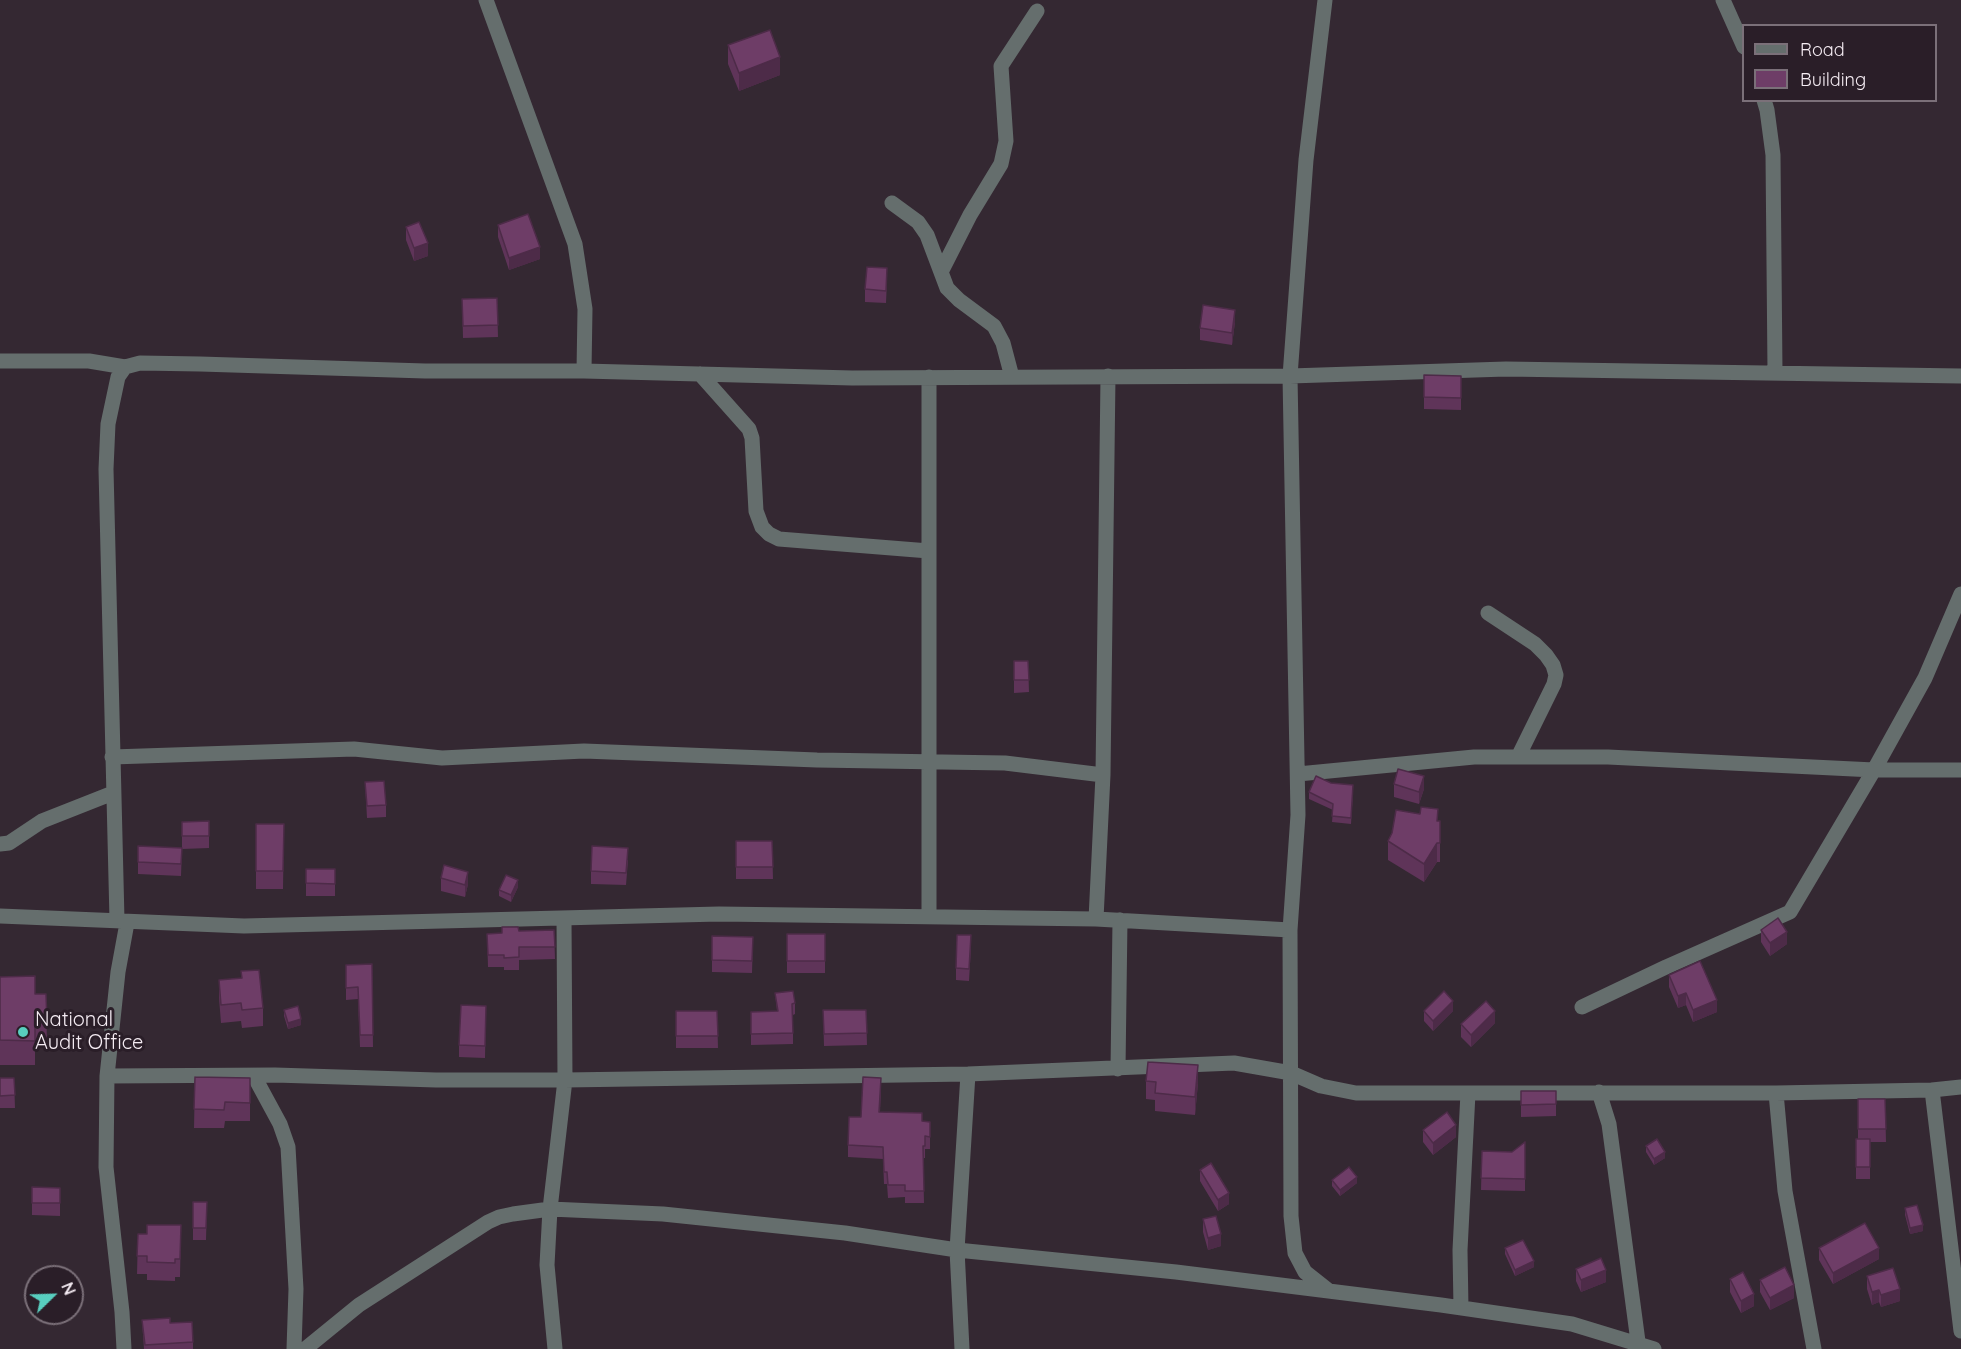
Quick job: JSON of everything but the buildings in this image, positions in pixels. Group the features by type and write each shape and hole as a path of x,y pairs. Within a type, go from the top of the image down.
{"street":[{"path":"486,0 575,244 585,309 584,371"},
{"path":"1325,0 1306,160 1290,376 1298,774 1298,815 1290,930 1292,1216 1295,1253 1305,1272 1330,1292"},
{"path":"1723,0 1742,45"},
{"path":"941,272 970,215 1001,164 1006,141 1001,66 1037,11"},
{"path":"1765,102 1773,155 1775,372"},
{"path":"892,203 918,222 927,235 947,288 994,326 1004,343 1012,377"},
{"path":"0,361 89,361 125,367 140,363 425,371 584,371 852,378 1290,376 1506,369 1961,376"},
{"path":"124,1349 106,1167 107,1077 122,921 113,793 106,469 108,424 118,377 125,367"},
{"path":"700,374 748,429 752,438 756,511 762,526 769,534 779,539 929,551"},
{"path":"1096,919 1103,775 1108,376"},
{"path":"929,377 929,917"},
{"path":"1582,1007 1790,912 1925,678 1961,594"},
{"path":"1488,613 1535,644 1553,664 1556,675 1554,684 1518,757"},
{"path":"112,758 354,749 442,758 584,751 817,760 1005,763 1103,775"},
{"path":"1298,774 1474,757 1608,757 1874,770 1961,770"},
{"path":"0,844 9,843 42,821 113,793"},
{"path":"0,916 244,926 719,914 1096,919 1290,930"},
{"path":"555,1349 548,1265 550,1209 565,1080 564,918"},
{"path":"1118,1069 1120,920"},
{"path":"107,1077 254,1076 565,1080 968,1074 1234,1063 1291,1073 1321,1086 1356,1093 1776,1093 1932,1090 1961,1087"},
{"path":"962,1349 957,1250 968,1074"},
{"path":"254,1076 280,1124 288,1148 296,1290 294,1349"},
{"path":"1932,1090 1961,1331"},
{"path":"1599,1092 1609,1124 1639,1346"},
{"path":"1461,1308 1460,1250 1468,1093"},
{"path":"1776,1093 1785,1191 1814,1349"},
{"path":"305,1349 359,1305 488,1222 513,1214 550,1209 686,1216 845,1233 957,1250 1176,1272 1461,1308 1572,1324 1654,1349"}],"place":[{"name":"National Audit Office","path":"23,1032"}]}
